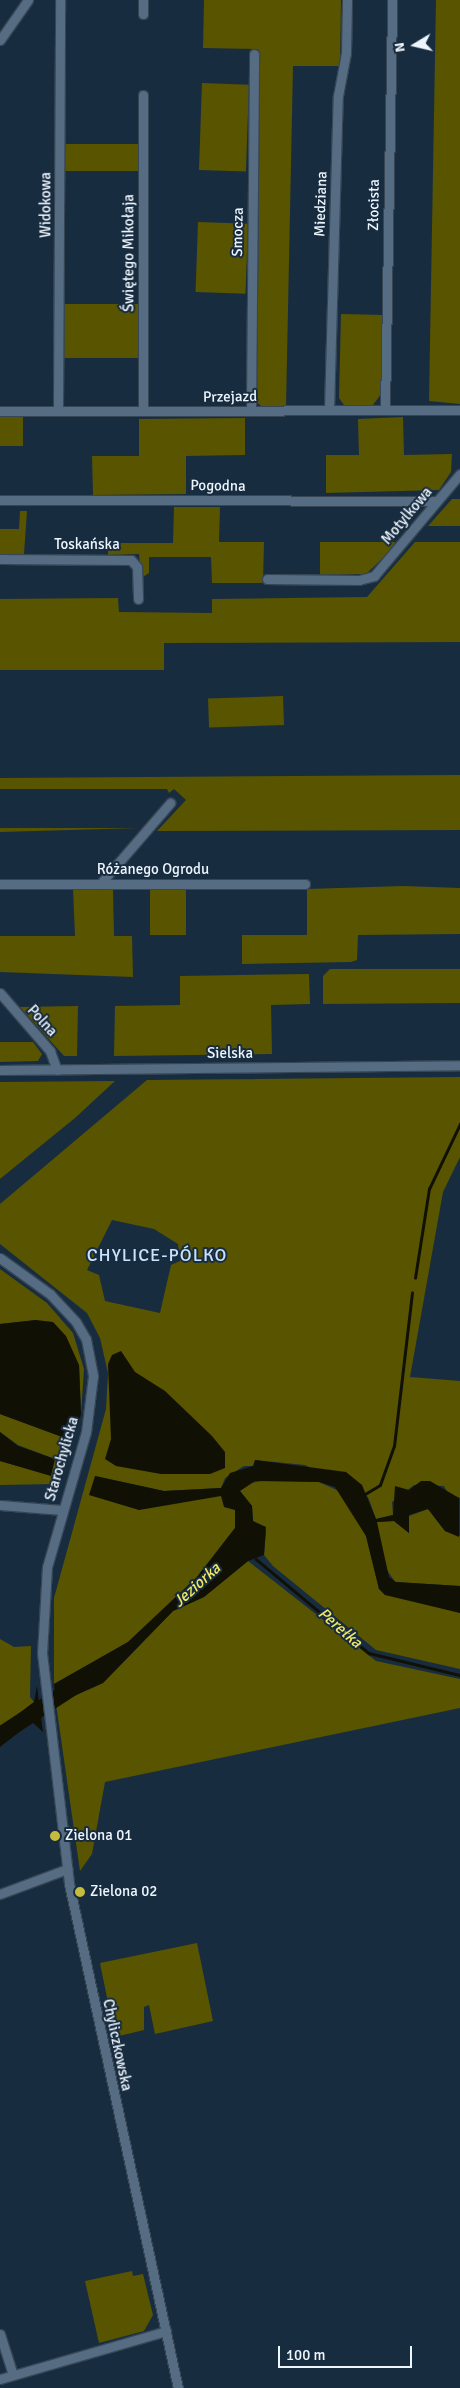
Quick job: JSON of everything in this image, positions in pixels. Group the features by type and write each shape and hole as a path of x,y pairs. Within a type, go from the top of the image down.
{"street":[{"path":"0,40 28,0"},
{"name":"Widokowa","path":"58,411 60,0"},
{"path":"143,0 143,14"},
{"name":"Miedziana","path":"329,410 338,96 346,53 347,0"},
{"name":"Złocista","path":"385,410 392,0"},
{"name":"Smocza","path":"251,410 254,54"},
{"name":"Świętego Mikołaja","path":"143,96 143,411"},
{"name":"Przejazd","path":"0,411 460,410"},
{"name":"Motylkowa","path":"267,579 359,580 374,576 460,474"},
{"name":"Pogodna","path":"0,500 436,501"},
{"name":"Toskańska","path":"0,559 131,560 137,567 138,600"},
{"path":"101,883 170,803"},
{"name":"Różanego Ogrodu","path":"0,884 305,884"},
{"name":"Polna","path":"0,993 50,1051 57,1070"},
{"name":"Sielska","path":"0,1070 460,1065"},
{"name":"Starochylicka","path":"0,1258 65,1308 89,1350 91,1404 46,1567 41,1610 44,1677 48,1706"},
{"path":"0,1505 62,1510"},
{"name":"Chyliczkowska","path":"48,1706 67,1869 178,2388"},
{"path":"0,1894 67,1869"},
{"path":"0,2379 166,2331"},
{"path":"0,2334 13,2375"}],"shaded area":[{"path":"204,0 341,0 340,66 293,66 286,407 261,406 255,401 258,49 203,48"},
{"path":"436,0 460,0 460,404 429,401"},
{"path":"202,83 249,85 246,172 199,170"},
{"path":"65,144 138,144 138,171 65,171"},
{"path":"198,222 248,224 246,294 196,292"},
{"path":"64,304 138,304 138,358 64,358"},
{"path":"341,314 384,315 381,394 373,405 344,405 339,398"},
{"path":"0,417 23,417 23,446 0,446"},
{"path":"403,417 404,455 452,454 451,472 439,490 326,493 326,455 359,455 358,419"},
{"path":"245,418 245,455 186,456 186,494 93,495 92,456 139,456 139,419"},
{"path":"452,499 460,499 460,526 428,526"},
{"path":"174,507 220,507 219,542 264,542 263,583 212,583 211,557 149,557 149,573 141,578 139,554 108,555 108,543 173,543"},
{"path":"20,511 27,511 24,554 0,555 0,529 19,529"},
{"path":"320,542 394,542 397,545 366,574 320,575"},
{"path":"415,542 460,542 460,642 164,643 164,670 0,670 0,599 118,598 119,612 212,613 212,599 367,597"},
{"path":"283,696 284,725 209,728 208,699"},
{"path":"460,775 460,830 157,831 186,800 174,789 169,793 167,789 0,789 0,778"},
{"path":"0,828 139,828 0,832"},
{"path":"403,886 460,888 460,934 358,935 357,960 351,962 242,964 242,935 307,935 307,889"},
{"path":"150,888 186,888 186,935 150,935"},
{"path":"73,889 113,890 114,936 132,936 133,977 0,972 0,936 75,936"},
{"path":"330,969 460,969 460,1003 323,1004 323,976"},
{"path":"309,974 310,1004 271,1005 272,1054 114,1056 115,1006 180,1005 180,976"},
{"path":"78,1006 77,1056 64,1056 20,1007"},
{"path":"0,1042 33,1042 42,1054 38,1061 0,1062"},
{"path":"460,1077 460,1157 443,1192 410,1377 460,1381 460,1498 448,1494 444,1486 414,1485 392,1502 393,1515 376,1519 368,1497 305,1465 255,1460 254,1466 244,1466 225,1478 221,1488 164,1491 95,1476 139,1509 221,1495 235,1510 235,1528 197,1577 128,1642 54,1684 54,1598 106,1409 108,1373 100,1338 87,1313 0,1244 0,1204 147,1080","holes":["112,1220 154,1229 178,1244 180,1261 171,1265 160,1313 105,1301 99,1275 87,1270"]},
{"path":"115,1081 75,1118 0,1179 0,1082"},
{"path":"0,1269 47,1303 73,1333 84,1369 81,1414 79,1365 36,1320 0,1324"},
{"path":"0,1414 73,1441 56,1484 0,1485 0,1461 50,1475 55,1459 18,1445 0,1432"},
{"path":"266,1480 319,1482 341,1492 366,1536 379,1589 460,1613 460,1669 376,1650 273,1566 264,1555 266,1531 253,1521 252,1506 240,1491 247,1484"},
{"path":"428,1509 445,1531 460,1536 460,1586 395,1582 385,1567 376,1522 394,1521 409,1533 409,1516"},
{"path":"248,1561 376,1661 460,1679 460,1708 105,1782 92,1854 80,1871 56,1704 103,1683 173,1611 204,1597"},
{"path":"0,1639 14,1647 31,1646 30,1697 34,1702 0,1728"},
{"path":"197,1943 213,2021 155,2034 149,2005 144,2007 144,2030 115,2037 100,1963"},
{"path":"132,2271 133,2276 143,2274 153,2315 144,2331 99,2343 85,2281"}],"water":[{"path":"36,1320 53,1322 66,1336 79,1365 81,1414 73,1441 0,1414 0,1324"},
{"path":"121,1351 135,1372 165,1391 212,1436 225,1452 225,1468 210,1474 161,1474 116,1466 105,1459 111,1439 108,1364 112,1355"},
{"path":"0,1432 18,1446 55,1459 51,1476 0,1461"},
{"path":"255,1460 346,1472 362,1485 376,1519 393,1515 395,1486 409,1490 421,1481 430,1481 459,1498 459,1537 445,1531 428,1509 409,1515 409,1533 394,1521 377,1522 389,1577 396,1582 460,1586 460,1613 385,1595 379,1589 366,1536 335,1487 319,1482 255,1481 240,1491 252,1506 253,1521 266,1527 264,1555 248,1561 204,1597 173,1611 103,1683 56,1704 54,1684 128,1642 197,1577 235,1528 235,1510 224,1507 221,1496 139,1510 89,1495 95,1476 164,1491 221,1488 230,1473 253,1466"},
{"path":"37,1686 43,1732 32,1722 0,1747 0,1728 34,1702"}],"waterway":[{"path":"415,1278 429,1189 460,1124"},
{"path":"365,1494 380,1485 394,1446 412,1293"},
{"name":"Perełka","path":"256,1559 369,1653 460,1675"},
{"name":"Jeziorka","path":"0,1735 74,1687"}],"place":[{"name":"Zielona 01","path":"55,1836"},
{"name":"Zielona 02","path":"80,1892"}],"district":[{"name":"CHYLICE-PÓLKO","path":"157,1255"}]}
